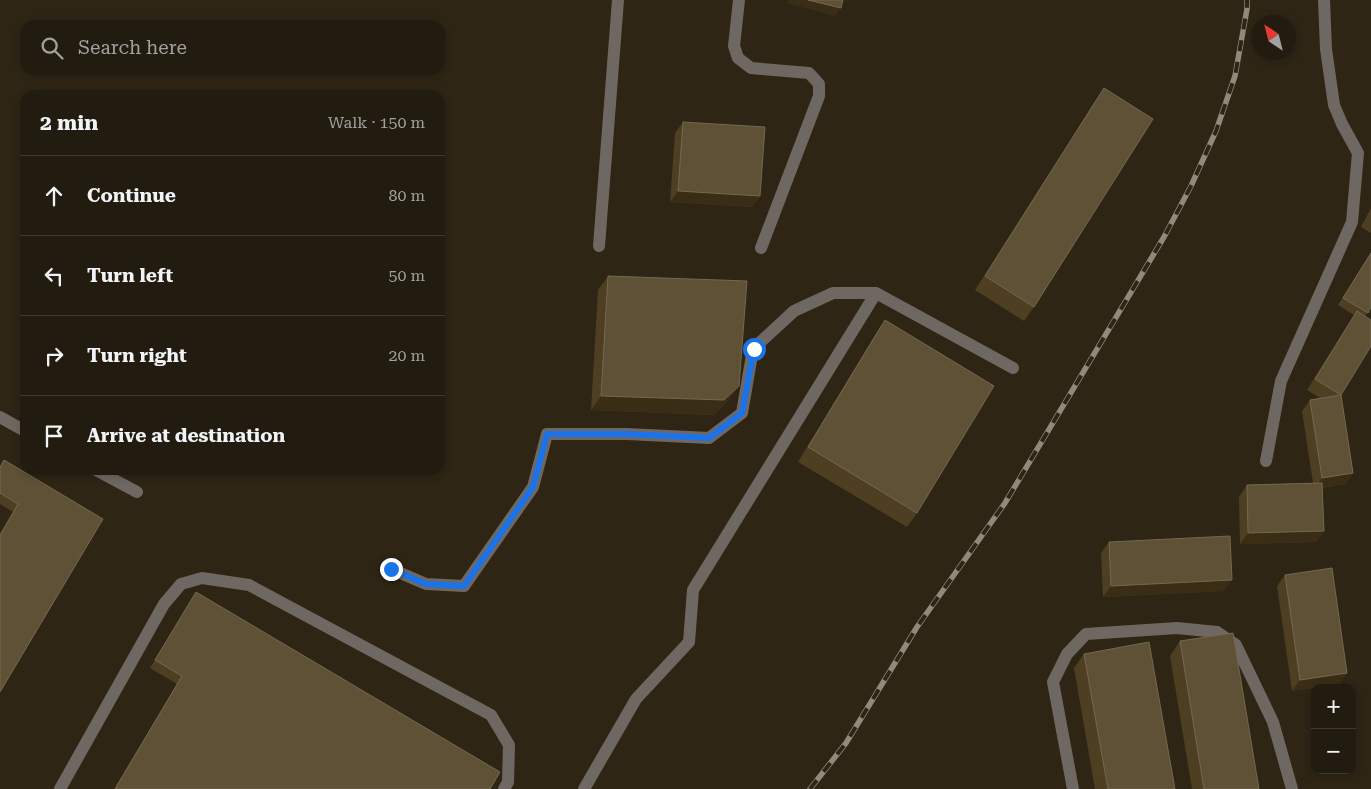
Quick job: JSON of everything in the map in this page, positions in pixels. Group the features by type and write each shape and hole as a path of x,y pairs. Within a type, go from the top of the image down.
{"lane":[{"path":"600,246 618,0"},
{"path":"739,0 734,46 738,58 751,68 809,73 819,84 819,96 761,248"},
{"path":"1266,461 1281,381 1352,222 1358,153 1334,105 1326,49 1324,0"},
{"path":"391,569 426,584 464,586 533,487 547,434 627,434 709,438 742,413 754,349 794,311 833,292 876,293 1013,368"},
{"path":"584,789 636,699 689,642 693,590 876,293"},
{"path":"0,417 20,428"},
{"path":"105,475 137,492"},
{"path":"60,789 164,604 181,584 202,578 249,585 492,715 509,745 508,782 504,789"},
{"path":"1073,789 1053,682 1067,654 1086,634 1177,628 1217,632 1236,645 1272,722 1292,789"}],"building":[{"path":"808,0 843,0 841,8"},
{"path":"1104,88 1153,119 1034,307 985,276"},
{"path":"683,122 765,127 760,196 678,191"},
{"path":"1371,253 1371,307 1368,313 1343,298"},
{"path":"608,276 747,281 739,386 724,400 601,396"},
{"path":"1357,311 1371,320 1371,346 1341,395 1315,379"},
{"path":"885,320 994,386 917,513 808,447"},
{"path":"1341,395 1353,473 1322,478 1310,400"},
{"path":"4,460 20,470 20,475 29,475 103,519 0,692 0,535 18,504 0,493 0,467"},
{"path":"1322,483 1324,531 1248,533 1247,485"},
{"path":"1230,536 1232,580 1111,586 1109,542"},
{"path":"1332,568 1347,673 1300,680 1285,575"},
{"path":"196,592 500,772 490,789 115,789 182,676 155,660"},
{"path":"1233,633 1259,789 1204,789 1180,641"},
{"path":"1149,642 1175,789 1108,789 1084,654"}],"railway":[{"path":"810,789 846,743 917,627 1005,503 1164,237 1191,186 1216,131 1235,76 1247,0"}],"route":[{"path":"391,569 426,584 464,586 533,487 547,434 627,434 709,438 742,413 754,349"}]}
